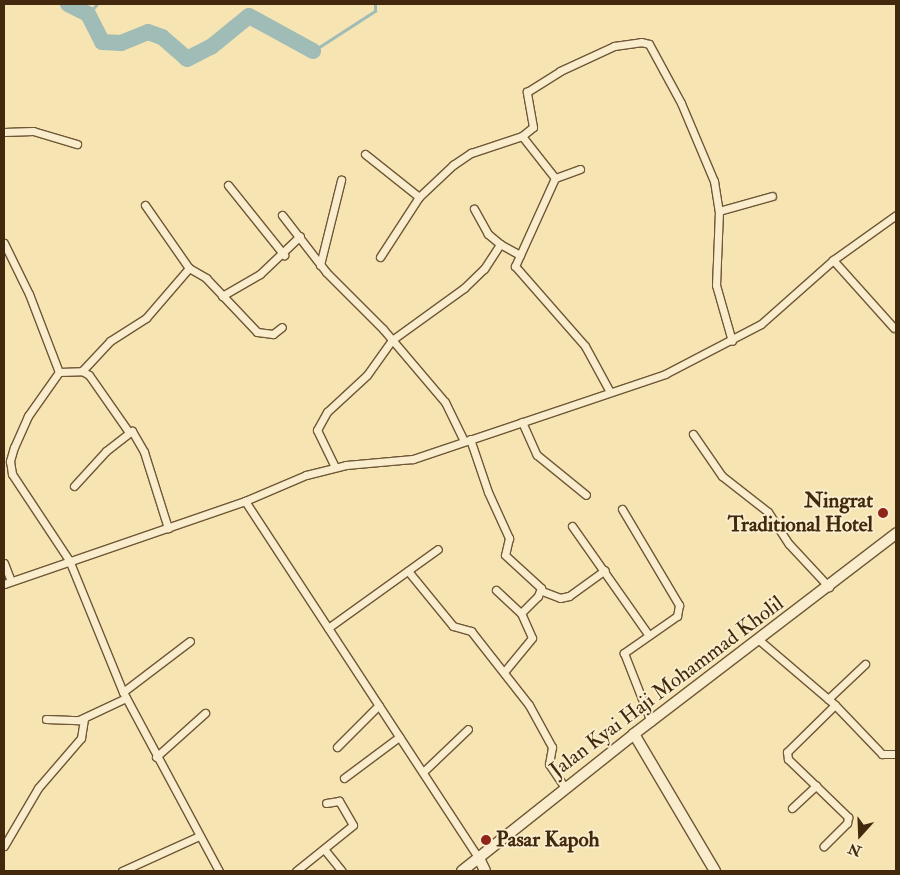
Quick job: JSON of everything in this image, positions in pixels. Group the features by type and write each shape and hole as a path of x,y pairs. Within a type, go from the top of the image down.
{"main road":[{"name":"Jalan Kyai Haji Mohammad Kholil","path":"462,871 634,734 896,534"},
{"path":"634,734 715,871"},
{"path":"479,858 486,871"}],"street":[{"path":"380,257 420,197 453,165 471,153 522,136 533,127 526,96 530,88 614,46 647,42 654,48 700,143 714,181 719,211 716,285 732,341"},
{"path":"4,132 33,131 77,144"},
{"path":"522,136 555,178"},
{"path":"365,154 420,197"},
{"path":"580,169 555,178 520,255 516,270 585,346 610,392"},
{"path":"320,265 341,180"},
{"path":"228,185 284,254"},
{"path":"719,211 772,196"},
{"path":"145,205 189,268 206,278 257,332 273,334 282,327"},
{"path":"474,209 488,234 500,244 520,255"},
{"path":"282,214 320,265 392,340 445,402 467,440 509,538 505,555 539,584 542,591 560,598 569,596 605,570"},
{"path":"4,562 7,582 245,501 306,475 335,467 402,462 664,374 732,341 782,308 833,260 896,215"},
{"path":"222,296 260,274 284,254 300,236"},
{"path":"4,243 15,264 59,372"},
{"path":"335,467 318,438 321,420 367,375 392,340 464,288 484,269 500,244"},
{"path":"833,260 894,328"},
{"path":"82,371 110,341 146,318 189,268"},
{"path":"59,372 82,371 89,375 128,431 135,434 144,452 168,528"},
{"path":"59,372 28,416 14,447 10,469 69,560 124,695 219,871"},
{"path":"522,422 537,455 586,495"},
{"path":"74,486 128,431"},
{"path":"693,434 722,476 768,512 788,544 828,586"},
{"path":"245,501 479,858"},
{"path":"622,510 679,605 677,616 648,634 624,653 651,722"},
{"path":"572,526 605,570 648,634"},
{"path":"328,628 438,550"},
{"path":"408,572 453,626 471,631 538,718 553,751 549,764 565,788"},
{"path":"496,590 521,613 532,638 504,672"},
{"path":"521,613 542,591"},
{"path":"759,640 835,705 882,754 896,754"},
{"path":"46,719 66,722 84,718 124,695 190,641"},
{"path":"828,699 865,664"},
{"path":"337,747 379,705"},
{"path":"824,846 847,823 848,817 788,759 787,752 835,705"},
{"path":"156,757 205,713"},
{"path":"5,842 38,788 81,738 84,718"},
{"path":"423,772 468,729"},
{"path":"344,778 399,737"},
{"path":"792,808 816,786"},
{"path":"296,871 353,826 339,801 326,803"},
{"path":"122,871 199,836"},
{"path":"324,850 342,871"}],"waterway":[{"path":"68,4 88,14 102,42 121,43 148,32 162,37 187,59 211,47 249,16 313,51"},
{"path":"88,14 97,4"},
{"path":"313,51 375,11 375,4"}],"place":[{"name":"Ningrat Traditional Hotel","path":"883,513"},
{"name":"Pasar Kapoh","path":"486,840"}]}
